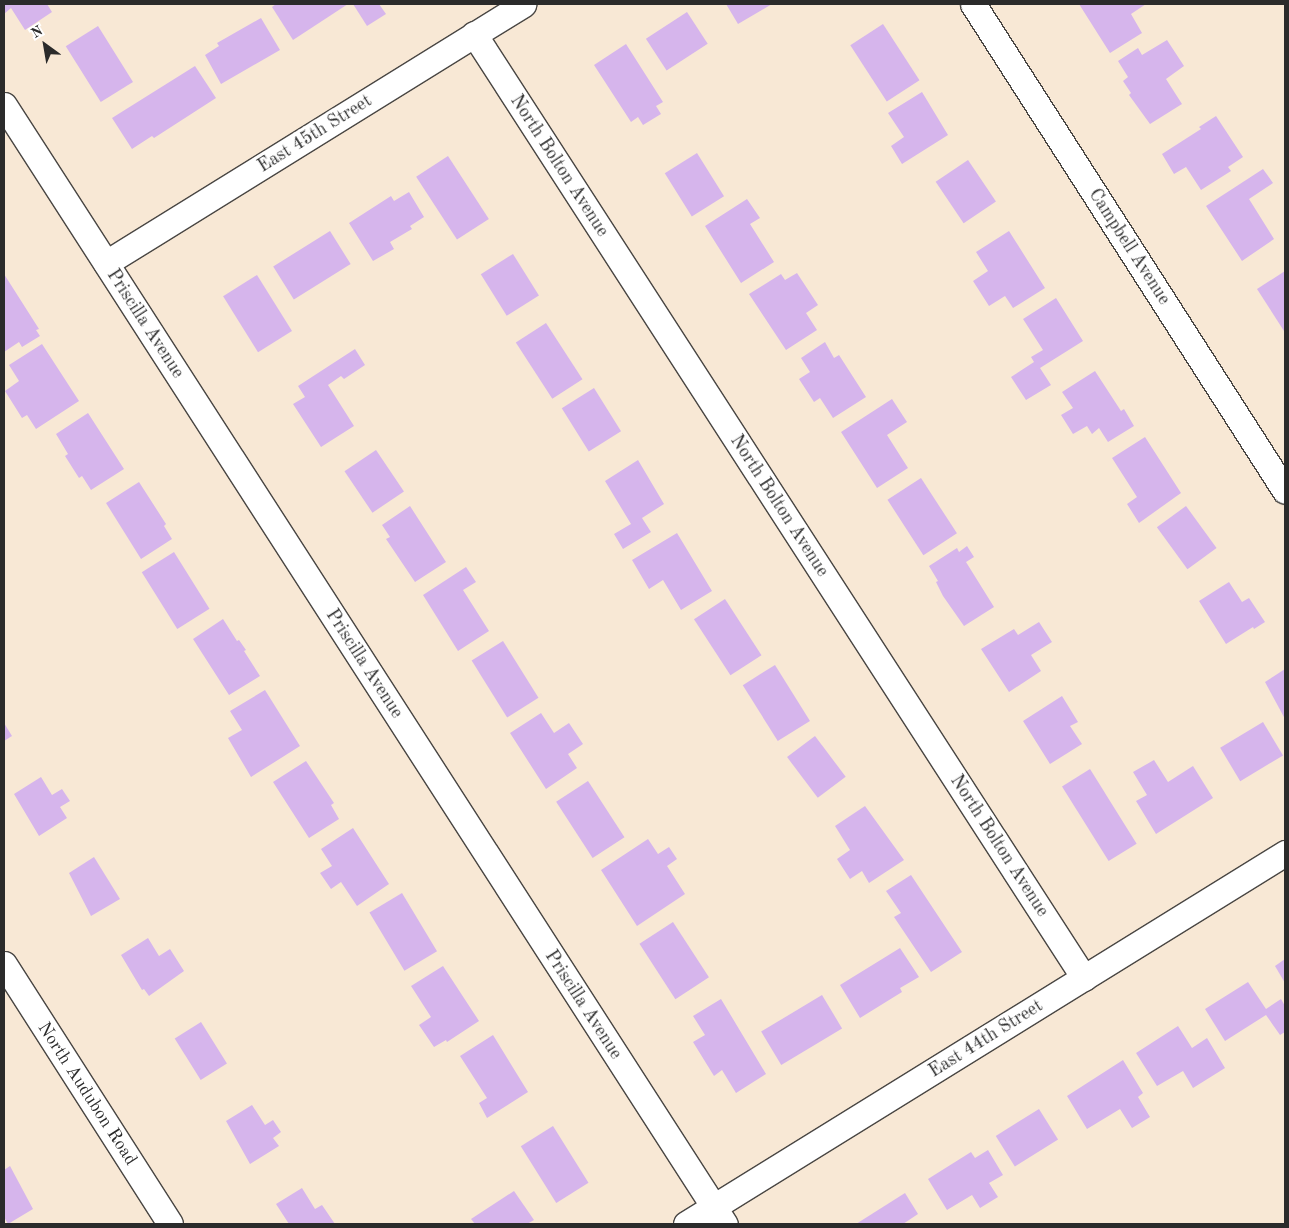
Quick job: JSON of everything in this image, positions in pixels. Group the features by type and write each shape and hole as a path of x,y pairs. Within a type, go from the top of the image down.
{"street":[{"name":"East 45th Street","path":"106,263 523,4"},
{"name":"Campbell Avenue","path":"973,4 1285,491"},
{"name":"North Bolton Avenue","path":"474,34 1084,978"},
{"name":"Priscilla Avenue","path":"4,105 719,1215"},
{"name":"East 44th Street","path":"686,1224 719,1215 1084,978 1285,853"},
{"name":"North Audubon Road","path":"4,964 170,1224"}],"building":[{"path":"4,4 47,4 52,12 25,30 11,8 4,14"},
{"path":"276,4 348,4 293,40 272,7"},
{"path":"353,4 379,4 386,14 367,26"},
{"path":"726,4 772,4 738,24"},
{"path":"1079,4 1146,4 1131,14 1142,33 1110,53"},
{"path":"687,12 708,44 667,71 646,39"},
{"path":"261,18 280,50 221,84 205,55 219,46 217,43"},
{"path":"883,24 919,80 887,101 850,45"},
{"path":"98,26 133,82 101,102 66,46"},
{"path":"1167,40 1184,66 1166,79 1182,104 1150,124 1129,95 1131,93 1123,81 1128,77 1118,61 1138,48 1142,55"},
{"path":"626,44 663,102 656,106 661,114 643,125 638,117 631,122 594,65"},
{"path":"195,66 216,98 154,138 152,136 132,149 112,118"},
{"path":"922,92 948,135 902,164 891,146 904,137 888,113"},
{"path":"1216,116 1243,157 1228,167 1231,171 1201,190 1186,167 1174,174 1162,154 1201,129 1199,127"},
{"path":"697,153 724,196 692,216 665,173"},
{"path":"448,156 489,219 457,240 416,177"},
{"path":"968,160 996,201 964,223 936,182"},
{"path":"1263,169 1273,183 1249,199 1274,239 1242,261 1206,206"},
{"path":"409,192 424,217 410,226 412,229 390,242 394,249 373,261 349,223 391,196 394,201"},
{"path":"747,199 760,218 750,224 774,262 741,283 705,226"},
{"path":"330,231 351,264 294,300 273,267"},
{"path":"1009,231 1045,288 1013,308 1005,296 989,306 973,281 988,271 976,252"},
{"path":"513,254 539,296 507,316 481,274"},
{"path":"1285,271 1285,330 1284,331 1257,289"},
{"path":"797,273 818,305 806,313 817,330 786,350 749,294 781,274 785,280"},
{"path":"4,274 39,329 36,330 40,336 22,347 19,342 4,352"},
{"path":"257,275 292,331 258,352 223,296"},
{"path":"1056,298 1083,341 1040,368 1051,385 1026,400 1011,377 1034,362 1031,357 1043,350 1023,319"},
{"path":"546,323 582,379 552,399 516,343"},
{"path":"825,342 834,358 839,355 866,397 833,418 820,398 814,402 799,379 810,372 801,358"},
{"path":"42,344 79,401 36,429 27,415 22,418 5,391 19,381 9,365"},
{"path":"355,349 365,365 344,379 341,376 328,385 354,426 321,447 293,404 305,397 298,386"},
{"path":"1095,371 1121,411 1124,409 1134,426 1108,442 1099,428 1092,434 1087,426 1073,434 1061,415 1073,408 1062,392"},
{"path":"594,388 621,431 589,451 562,408"},
{"path":"892,399 907,422 887,435 908,468 877,488 841,432"},
{"path":"88,413 124,469 91,490 82,476 79,478 65,456 68,454 56,434"},
{"path":"1145,437 1181,493 1139,523 1127,504 1137,497 1112,458"},
{"path":"376,450 404,491 372,513 344,471"},
{"path":"638,460 664,504 642,518 651,532 623,549 614,534 631,524 605,481"},
{"path":"921,478 957,533 923,555 887,500"},
{"path":"139,482 166,524 164,526 172,539 141,559 106,503"},
{"path":"410,506 446,562 415,582 386,539 390,537 382,525"},
{"path":"1186,506 1217,548 1187,569 1157,527"},
{"path":"677,533 712,591 681,610 663,580 649,589 632,560"},
{"path":"967,546 974,557 966,562 994,607 964,626 943,596 936,582 938,581 929,566 957,548 959,552"},
{"path":"174,552 210,609 177,629 142,572"},
{"path":"466,567 476,582 463,590 489,631 458,651 423,595"},
{"path":"1229,582 1242,602 1249,598 1265,622 1254,629 1253,627 1226,644 1199,601"},
{"path":"725,599 761,655 730,675 694,619"},
{"path":"223,619 237,641 239,640 246,650 244,651 260,676 229,695 193,639"},
{"path":"1039,622 1052,642 1031,655 1041,671 1009,692 981,649 1014,629 1018,635"},
{"path":"503,641 539,698 507,717 472,661"},
{"path":"775,665 810,721 778,741 743,685"},
{"path":"1285,669 1285,719 1265,682"},
{"path":"265,690 300,746 251,777 228,738 242,730 230,711"},
{"path":"1062,696 1078,722 1070,726 1082,744 1050,764 1023,721"},
{"path":"541,713 554,733 569,723 583,744 568,754 577,768 546,789 510,733"},
{"path":"1263,722 1283,755 1240,781 1220,748"},
{"path":"4,723 12,736 4,741"},
{"path":"815,736 846,777 818,798 787,757"},
{"path":"1154,760 1168,782 1193,766 1213,798 1156,834 1136,801 1147,795 1133,772"},
{"path":"306,761 334,803 331,805 339,819 309,838 273,782"},
{"path":"1090,769 1137,844 1109,861 1062,786"},
{"path":"41,777 52,795 62,789 70,801 60,807 67,818 39,836 14,794"},
{"path":"588,781 624,837 593,858 556,802"},
{"path":"865,806 904,860 869,883 862,871 850,879 837,859 850,850 835,826"},
{"path":"353,828 389,884 357,906 341,882 331,889 320,873 332,866 321,849"},
{"path":"648,839 658,854 669,847 677,859 667,866 685,894 637,926 601,870"},
{"path":"94,857 120,899 91,916 69,873"},
{"path":"911,875 962,952 931,972 894,917 901,913 886,891"},
{"path":"402,893 437,951 404,971 369,913"},
{"path":"673,922 709,977 675,999 639,944"},
{"path":"148,938 159,956 170,949 184,971 149,996 144,989 142,990 121,955"},
{"path":"900,948 919,977 900,988 902,992 860,1018 840,985"},
{"path":"1285,959 1285,983 1275,966"},
{"path":"443,966 479,1021 447,1042 446,1040 434,1047 419,1025 431,1017 411,986"},
{"path":"1248,982 1266,1009 1281,999 1285,1006 1285,1032 1280,1035 1266,1015 1225,1041 1205,1009"},
{"path":"822,995 842,1028 781,1065 761,1032"},
{"path":"721,999 766,1074 736,1093 722,1070 714,1076 693,1042 705,1035 693,1016"},
{"path":"201,1022 227,1064 201,1080 175,1038"},
{"path":"1178,1026 1192,1048 1207,1038 1225,1068 1193,1088 1183,1071 1157,1086 1136,1053"},
{"path":"493,1035 528,1092 487,1118 479,1103 487,1098 460,1056"},
{"path":"1123,1060 1143,1093 1138,1097 1150,1117 1132,1128 1120,1109 1087,1129 1067,1096"},
{"path":"252,1105 265,1125 273,1120 281,1132 273,1138 279,1146 250,1164 226,1121"},
{"path":"1039,1109 1058,1140 1015,1167 996,1136"},
{"path":"553,1126 589,1183 556,1203 521,1146"},
{"path":"988,1150 1003,1175 989,1183 998,1197 980,1208 972,1195 947,1210 928,1179 971,1152 975,1158"},
{"path":"10,1166 33,1209 8,1224 4,1217 4,1170"},
{"path":"302,1188 315,1209 322,1205 335,1224 289,1224 276,1204"},
{"path":"514,1191 534,1220 527,1224 475,1224 471,1219"},
{"path":"905,1193 918,1214 903,1224 856,1224"}]}
